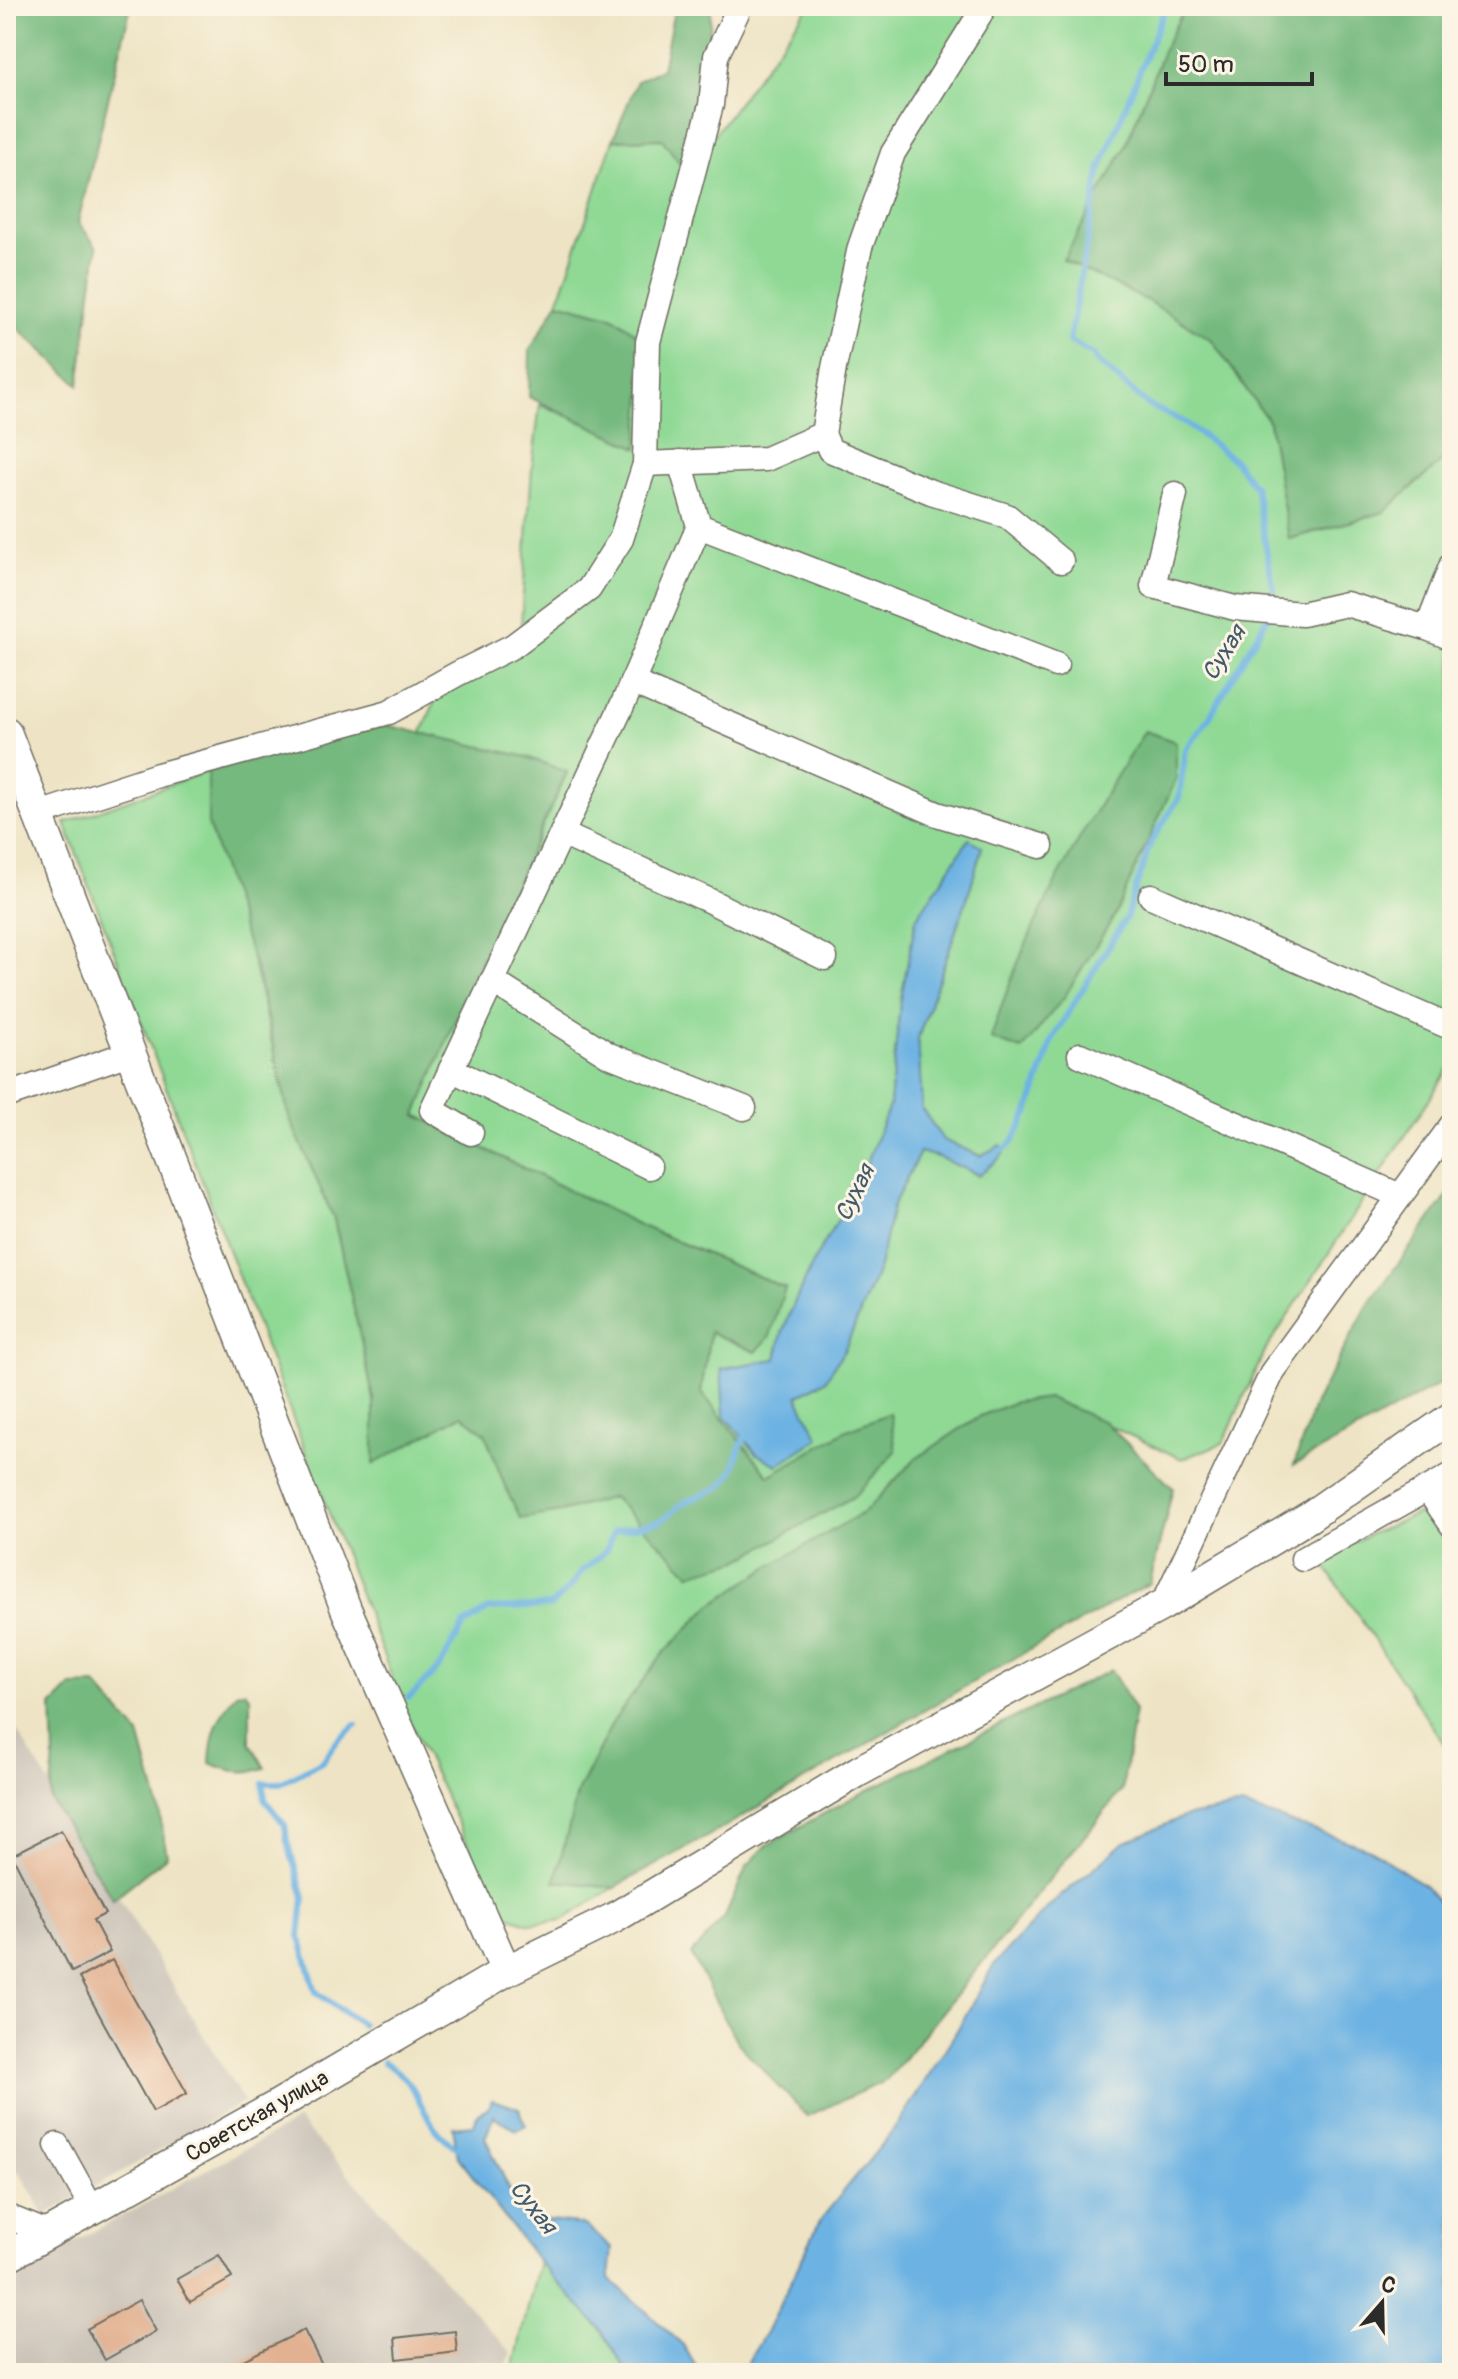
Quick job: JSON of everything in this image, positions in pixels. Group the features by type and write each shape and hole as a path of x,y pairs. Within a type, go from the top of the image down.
{"main road":[{"path":"6,732 346,1609 506,1971"},
{"name":"Советская улица","path":"6,2257 276,2106 506,1971 614,1918 859,1771 1163,1605 1309,1517 1449,1422"}],"street":[{"path":"39,814 158,775 389,712 513,646 589,589 621,539 645,464 648,342 711,105 716,56 740,6"},
{"path":"985,6 893,153 860,247 823,434 830,450 931,492 1007,516 1061,561"},
{"path":"645,464 766,459 823,434"},
{"path":"471,1133 432,1110 632,682 699,526 680,462"},
{"path":"1175,494 1153,586 1235,608 1302,614 1346,604 1452,638"},
{"path":"699,526 1056,665"},
{"path":"1427,628 1452,564"},
{"path":"632,682 937,814 1041,846"},
{"path":"562,834 708,900 825,958"},
{"path":"1151,896 1452,1028"},
{"path":"492,981 609,1055 744,1108"},
{"path":"6,1096 129,1053"},
{"path":"1080,1055 1400,1196"},
{"path":"451,1069 649,1167"},
{"path":"1163,1605 1273,1371 1452,1125"},
{"path":"1303,1559 1452,1475"},
{"path":"1427,1489 1452,1525"},
{"path":"57,2145 92,2208"},
{"path":"6,2216 48,2233"}],"shaded area":[{"path":"6,1713 244,2102 45,2215 19,2171 6,2178"},
{"path":"298,2120 512,2353 502,2373 6,2373 6,2279"}],"green space":[{"path":"6,6 131,6 78,222 97,247 79,385 6,313"},
{"path":"675,6 711,6 707,102 687,173 662,139 613,140 637,81 662,69"},
{"path":"809,6 1186,6 1166,44 1125,148 1150,302 1212,340 1269,422 1290,539 1384,512 1452,452 1452,1064 1265,1351 1223,1443 1182,1459 1048,1398 914,1460 867,1511 770,1566 711,1605 662,1655 613,1722 578,1791 555,1881 615,1887 563,1920 530,1924 500,1913 404,1709 65,823 208,771 289,1117 334,1219 374,1399 374,1463 461,1414 485,1433 506,1489 521,1518 560,1512 613,1497 691,1574 847,1430 769,1476 701,1392 710,1332 785,1288 637,1224 416,1115 472,979 567,773 527,757 421,734 440,689 519,652 532,467 540,404 586,424 614,317 558,302 613,140 662,139 687,172","holes":["969,839 982,847 918,1038 922,1109 943,1140 981,1156 1000,1145 978,1175 920,1152 892,1207 879,1267 845,1349 825,1381 797,1396 722,1368 776,1359 782,1333 796,1299 817,1255 857,1188 890,1104 900,1004 916,919"]},
{"path":"1186,6 1452,6 1452,452 1384,512 1289,539 1269,422 1212,340 1150,302 1063,260 1125,148 1166,44"},
{"path":"558,302 614,317 646,341 638,448 529,397 530,350"},
{"path":"386,725 527,757 567,772 472,979 416,1115 637,1224 785,1288 770,1336 756,1352 710,1332 701,1392 769,1476 847,1430 890,1413 896,1451 855,1496 739,1560 690,1574 613,1497 521,1519 485,1433 462,1415 374,1464 374,1399 334,1219 289,1117 258,976 208,824 208,771"},
{"path":"1145,731 1176,742 1176,779 1115,915 1065,996 1022,1050 991,1039 1020,957 1057,879"},
{"path":"1452,1190 1452,1377 1294,1465 1315,1403 1368,1305"},
{"path":"1048,1398 1105,1422 1173,1488 1150,1583 615,1887 555,1881 578,1791 613,1722 662,1655 711,1605 770,1566 866,1511 914,1460 978,1417 1015,1402"},
{"path":"1452,1498 1452,1756 1319,1557"},
{"path":"1111,1670 1135,1711 1122,1790 887,2080 807,2116 737,2042 691,1954 725,1917 747,1866 767,1845 852,1798"},
{"path":"96,1685 139,1734 158,1804 167,1856 113,1899 50,1799 54,1756 52,1706 72,1686"},
{"path":"244,1691 250,1697 250,1742 265,1768 244,1772 210,1763 220,1718 236,1693"},
{"path":"539,2262 602,2330 628,2373 512,2373"}],"water":[{"path":"969,839 982,847 918,1038 922,1109 943,1140 980,1156 1001,1145 1005,1151 979,1175 920,1152 892,1207 879,1267 845,1349 825,1381 797,1396 819,1438 777,1465 757,1454 724,1416 721,1369 776,1359 782,1333 796,1299 817,1255 857,1188 890,1104 900,1004 916,919"},
{"path":"1242,1806 1370,1849 1424,1885 1452,1917 1452,2373 741,2373 768,2329 821,2219 893,2131 955,2034 995,1963 1048,1907 1123,1843 1183,1817"},
{"path":"492,2100 519,2108 526,2125 516,2130 494,2116 485,2138 518,2207 542,2220 585,2225 612,2248 609,2278 683,2345 700,2373 628,2373 602,2330 539,2262 458,2157 453,2127 474,2125 478,2113 488,2108"}],"building":[{"path":"61,1830 105,1914 93,1920 110,1952 72,1972 12,1855"},
{"path":"112,1960 187,2093 153,2112 79,1978"},
{"path":"219,2255 232,2278 190,2302 177,2279"},
{"path":"139,2300 156,2331 105,2360 87,2329"},
{"path":"304,2330 326,2373 227,2373 225,2369"},
{"path":"455,2331 457,2352 397,2359 395,2338"}],"waterway":[{"name":"Сухая","path":"1166,6 1100,170 1069,341 1094,355 1148,405 1184,422 1234,460 1255,487 1274,591"},
{"name":"Сухая","path":"998,1154 1012,1143 1028,1113 1053,1038 1126,918 1151,842 1179,798 1186,749 1207,721 1267,618"},
{"name":"Сухая","path":"409,1698 439,1668 464,1625 489,1609 550,1606 569,1589 581,1572 605,1552 614,1531 661,1521 683,1503 720,1487 733,1471 747,1435"},
{"name":"Сухая","path":"356,1725 338,1740 323,1761 281,1783 263,1783 265,1800 285,1825 304,1897 300,1937 316,1992 362,2025"},
{"name":"Сухая","path":"384,2062 408,2082 435,2128 461,2150"}]}
